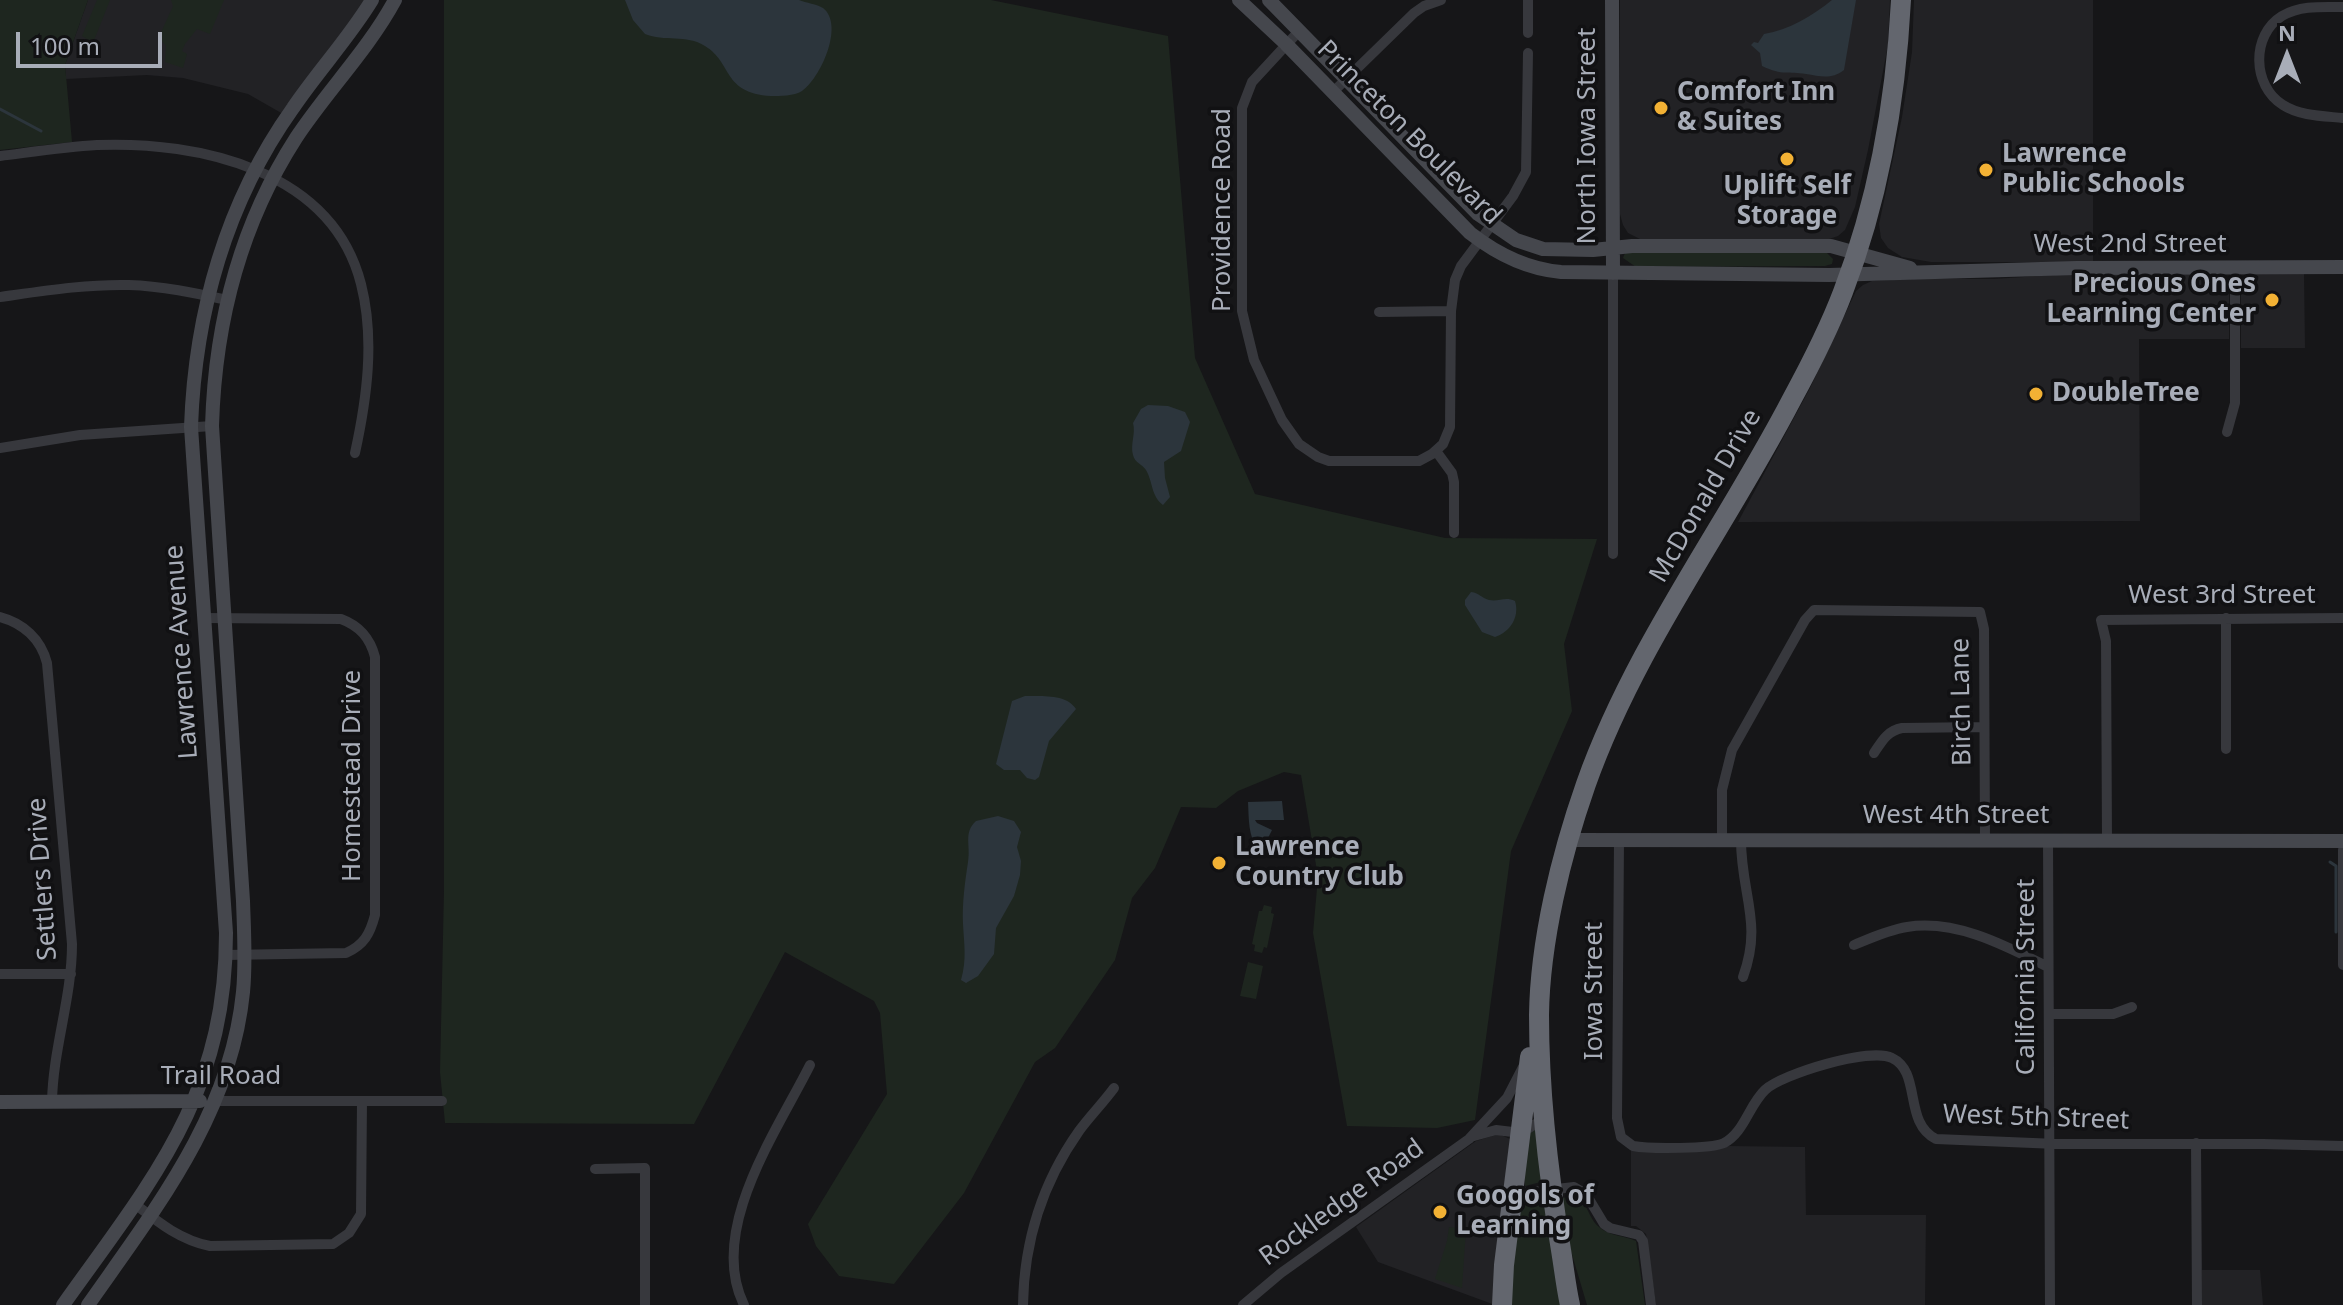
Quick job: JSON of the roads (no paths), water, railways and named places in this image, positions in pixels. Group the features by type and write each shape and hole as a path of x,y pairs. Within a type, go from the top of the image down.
{"highway":[{"name":"McDonald Drive","path":"1502,1305 1504,1265 1531,1050 1539,1014 1549,927 1569,840 1587,782 1620,703 1691,572 1790,403 1823,338 1856,251 1885,133 1899,43 1901,0"},
{"name":"McDonald Drive","path":"1539,1014 1542,1120 1570,1305"},
{"path":"1562,1254 1579,1305"}],"street":[{"name":"Lawrence Avenue","path":"63,1305 164,1161 195,1102 216,1030 226,955 191,427 197,347 207,296 220,251 255,169 293,107 372,0"},
{"name":"Lawrence Avenue","path":"88,1305 178,1177 198,1140 216,1101 237,1032 243,992 245,955 212,426 215,365 227,300 246,238 274,178 295,141 395,0"},
{"name":"Princeton Boulevard","path":"1240,0 1459,222 1505,256 1535,268 1561,272 1848,274"},
{"name":"Princeton Boulevard","path":"1269,0 1491,225 1516,240 1543,249 1819,246 1856,251"},
{"path":"1333,92 1414,13 1441,0"},
{"path":"1528,0 1528,33"},
{"name":"North Iowa Street","path":"1612,0 1613,273"},
{"path":"2343,7 2308,7 2266,22 2259,64 2264,83 2278,102 2299,112 2343,118"},
{"name":"Providence Road","path":"1300,30 1252,82 1245,95 1240,123 1240,293 1254,360 1290,435 1318,457 1340,462 1409,462 1419,461 1436,451"},
{"path":"1454,533 1454,482 1452,473 1436,451 1447,437 1451,415 1451,311 1455,280 1461,266 1513,196 1526,172 1528,53"},
{"path":"2269,113 2278,102"},
{"path":"0,156 96,145 131,145 210,155 255,169 305,199 328,221 347,248 361,283 368,344 362,419 355,453"},
{"name":"West 2nd Street","path":"1856,251 1918,271"},
{"name":"West 2nd Street","path":"1848,274 2343,267"},
{"path":"2227,432 2235,403 2235,268"},
{"path":"1613,273 1613,554"},
{"path":"0,297 111,285 155,287 227,300"},
{"path":"1379,312 1451,311"},
{"path":"0,448 80,435 212,426"},
{"name":"Birch Lane","path":"1722,840 1722,790 1732,750 1805,620 1814,610 1980,612 1984,629 1985,840"},
{"name":"Settlers Drive","path":"0,617 22,627 44,652 72,944 71,974 54,1059 52,1102"},
{"name":"Homestead Drive","path":"203,618 341,619 359,628 367,637 375,657 375,915 372,929 362,945 346,953 226,955"},
{"path":"2226,618 2226,749"},
{"name":"West 3rd Street","path":"2107,841 2106,641 2101,620 2343,618"},
{"path":"1874,753 1893,730 1984,727"},
{"name":"West 4th Street","path":"1569,840 2343,841"},
{"name":"Iowa Street","path":"1619,840 1616,1069 1618,1127 1624,1140"},
{"path":"1741,840 1741,862 1753,939 1743,977"},
{"name":"California Street","path":"2048,840 2050,1305"},
{"path":"2343,850 2343,965"},
{"path":"1854,945 1892,930 1933,926 1988,939 2048,967"},
{"path":"0,974 71,974"},
{"path":"2049,1014 2113,1014 2132,1007"},
{"path":"1469,1139 1507,1098 1531,1050"},
{"name":"West 5th Street","path":"1624,1140 1641,1148 1721,1144 1736,1133 1753,1104 1774,1083 1793,1074 1874,1054 1892,1058 1903,1068 1918,1122 1925,1133 1946,1141 2343,1146"},
{"path":"744,1305 733,1268 734,1242 742,1202 810,1065"},
{"path":"1023,1305 1028,1252 1044,1196 1067,1149 1114,1088"},
{"path":"135,1204 185,1239 210,1246 323,1246 342,1239 355,1226 363,1204 362,1101"},
{"name":"Trail Road","path":"0,1102 442,1101"},
{"path":"195,1102 198,1140"},
{"path":"1469,1139 1496,1130 1521,1133 1542,1120"},
{"name":"Rockledge Road","path":"1243,1305 1281,1273 1469,1139"},
{"path":"2196,1143 2197,1305"},
{"path":"595,1169 645,1168 645,1305"},
{"path":"1513,1194 1550,1188 1580,1190 1586,1194 1604,1224 1639,1235 1643,1241 1651,1305"}],"waterway":[{"path":"0,109 41,131"},
{"path":"2330,862 2336,866 2336,932"}],"place":[{"name":"Comfort Inn & Suites","path":"1661,108"},
{"name":"Uplift Self Storage","path":"1787,159"},
{"name":"Lawrence Public Schools","path":"1986,170"},
{"name":"Precious Ones Learning Center","path":"2272,300"},
{"name":"DoubleTree","path":"2036,394"},
{"name":"Lawrence Country Club","path":"1219,863"},
{"name":"Googols of Learning","path":"1440,1212"}]}
